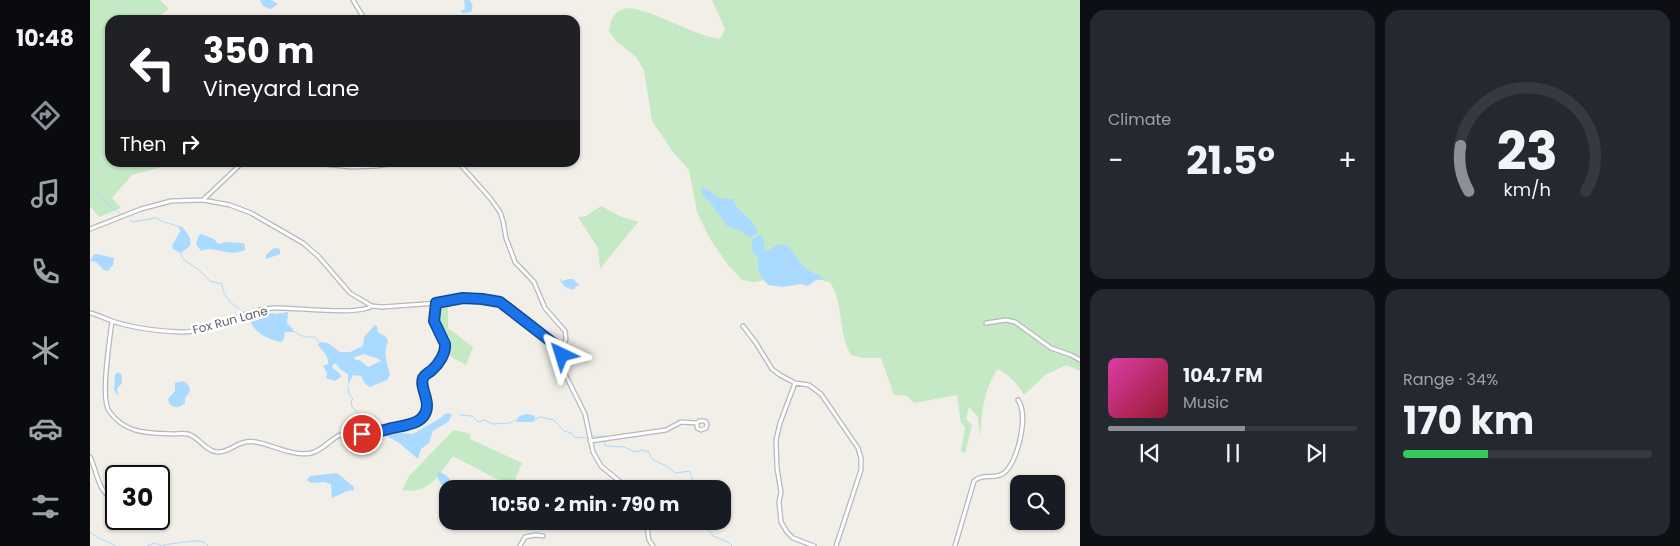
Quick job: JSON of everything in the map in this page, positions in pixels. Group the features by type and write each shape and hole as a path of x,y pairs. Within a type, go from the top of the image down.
{"street":[{"path":"353,0 362,15"},
{"path":"203,200 237,167"},
{"path":"462,167 500,212 506,238 515,262 534,282 545,308 565,331 566,338 562,350 562,365 585,414 592,452 601,466 618,480"},
{"path":"90,229 171,201 203,200 218,202 244,210 291,235 319,257 350,293 372,306"},
{"name":"Fox Run Lane","path":"90,314 141,328 182,332 273,308 349,310 368,309 372,306 436,303 463,298 482,299 500,302 562,350"},
{"path":"112,321 105,404 110,413 129,430 146,434 187,434 215,452 224,452 238,443 249,441 294,452 309,453 317,451 342,434 375,433 413,424 420,419 425,413 427,405 422,383 423,378 438,363 445,350 445,344 434,321 436,303"},
{"path":"986,323 1006,320 1014,322 1051,348 1080,360"},
{"path":"743,326 772,369 795,384 809,386 821,394 858,448 861,458 861,470 836,546"},
{"path":"795,384 780,423 776,440 777,468 781,492 779,502 781,522 793,538 814,546"},
{"path":"955,546 974,480 979,477 995,477 1005,472 1017,449 1023,420 1021,404 1018,400"},
{"path":"590,441 666,430 681,422 696,423"},
{"path":"90,457 100,485 105,492"},
{"path":"647,530 653,546"},
{"path":"520,546 525,537 543,536"}],"green space":[{"path":"90,0 160,0 169,9 161,15 105,15 105,167 161,167 132,175 112,198 121,208 99,217 90,206"},
{"path":"712,0 1080,0 1080,371 1066,365 1045,375 1024,395 1013,380 998,369 986,393 980,437 978,417 969,407 966,419 972,425 965,453 961,451 965,427 961,423 957,395 914,403 907,396 894,395 881,358 863,358 851,355 844,337 837,300 830,282 811,278 754,282 742,280 728,265 710,239 697,212 689,170 673,152 652,121 644,70 636,57 616,41 609,31 614,15 620,10 631,8 655,15 697,33 720,39 725,29"},
{"path":"601,206 622,217 638,222 600,269 598,248 578,217 586,216"},
{"path":"448,307 448,328 473,347 466,365 450,356 449,341 437,315 438,308"},
{"path":"454,430 471,434 470,439 522,463 515,480 499,480 453,456 437,477 426,487 412,491 402,490 409,476"}],"water":[{"path":"260,0 271,0 278,4 271,9 263,6"},
{"path":"464,0 470,0 473,8 471,12 463,13 460,11 465,9"},
{"path":"703,187 718,197 733,199 738,208 754,224 757,233 750,238 737,229 727,226 710,202 703,196 701,189"},
{"path":"179,226 186,231 190,240 190,246 181,253 173,249 172,246 180,231"},
{"path":"201,234 214,239 218,244 226,242 243,243 245,250 232,253 212,249 201,251 196,244"},
{"path":"761,235 765,250 768,251 778,244 788,246 804,267 824,279 816,280 808,286 800,284 783,287 768,285 762,278 758,268 758,258 752,251 752,240"},
{"path":"274,248 280,249 280,254 266,259 266,255"},
{"path":"94,254 114,258 113,265 108,271 104,270 96,262 90,261"},
{"path":"560,279 563,281 573,279 580,286 576,286 574,290 569,289"},
{"path":"266,312 275,314 288,312 287,323 293,329 293,332 285,332 284,339 281,342 262,335 251,324 250,319"},
{"path":"375,325 378,332 386,337 388,341 386,358 390,375 387,380 370,387 365,384 361,376 353,375 348,385 348,374 335,363 332,366 341,377 335,381 326,378 327,373 323,366 328,364 328,359 318,345 320,342 328,343 340,352 350,352 363,346 364,337","holes":["364,354 381,361 368,367 361,361 354,359"]},
{"path":"118,372 122,375 122,383 117,389 119,396 114,390 115,375"},
{"path":"184,381 189,386 190,391 185,398 185,403 175,407 169,403 168,399 175,391 175,383"},
{"path":"449,413 452,415 448,422 433,431 429,443 421,449 418,459 398,442 384,435 388,432 413,434 444,414"},
{"path":"522,415 535,416 534,422 516,422"},
{"path":"439,472 450,480 439,481 437,474"},
{"path":"337,473 354,487 354,490 332,498 331,484 324,482 311,483 307,480 310,476"}],"waterway":[{"path":"90,184 112,208 120,213"},
{"path":"130,220 132,222 156,218 179,227"},
{"path":"181,253 182,258 199,270 210,281 222,284 227,298 245,313"},
{"path":"292,331 305,337 315,337 320,344"},
{"path":"348,386 349,394 353,399 351,401 352,407 369,428 377,431"},
{"path":"460,415 472,416 478,422 484,420 493,424 511,423 517,420"},
{"path":"533,421 540,417 554,420 564,431 571,433 574,437 586,438"},
{"path":"593,436 604,437"},
{"path":"605,441 607,446 624,447 635,452 642,450 649,452 652,459 676,473 690,471 692,480"},
{"path":"709,530 713,536 728,542 732,546"},
{"path":"90,532 116,546"},
{"path":"147,546 154,543 162,546 198,541 208,546"}],"route":[{"path":"362,434 375,433 413,424 427,410 422,383 423,378 438,363 446,348 434,321 436,303 463,298 500,302 562,350 562,355"}]}
